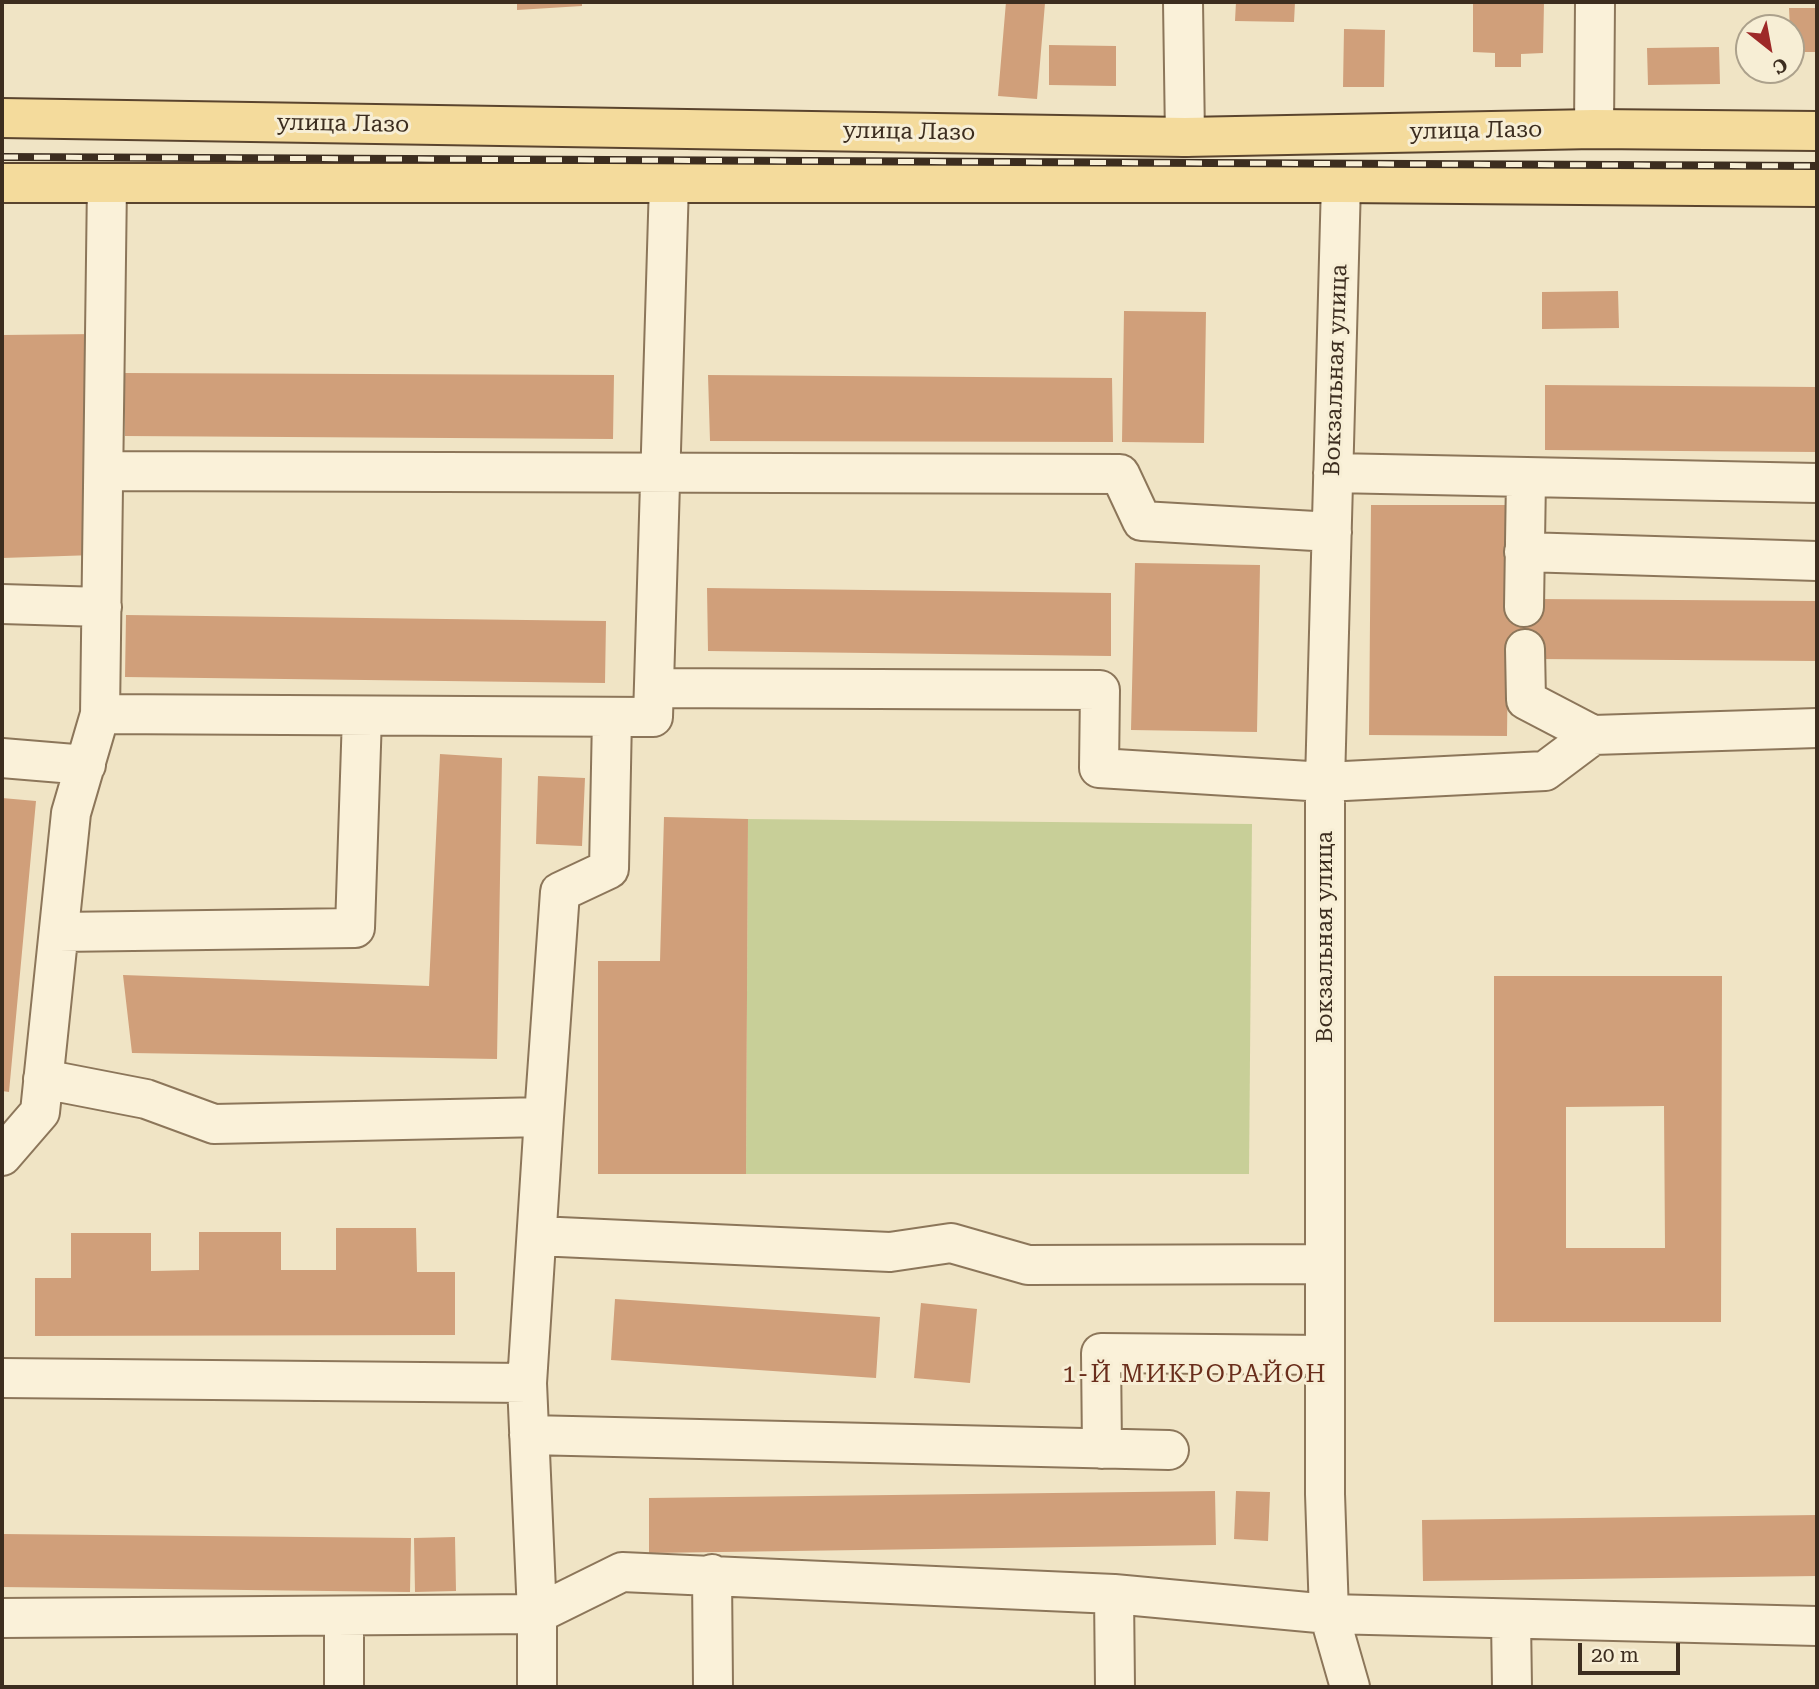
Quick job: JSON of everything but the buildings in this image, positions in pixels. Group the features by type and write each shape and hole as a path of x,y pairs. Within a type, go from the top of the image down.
{"main road":[{"name":"улица Лазо","path":"2,118 1185,137 1594,129 1817,131"},
{"path":"2,183 1341,183 1817,187"}],"street":[{"path":"1183,2 1185,137"},
{"path":"1594,129 1595,2"},
{"path":"2,1156 40,1112 71,813 100,714 107,183"},
{"path":"100,714 653,717 669,183"},
{"name":"Вокзальная улица","path":"1341,183 1325,782 1325,1355 1329,1615 1350,1687"},
{"path":"104,471 1120,474 1142,521 1332,532"},
{"path":"1333,473 1817,483"},
{"path":"1524,607 1526,478"},
{"path":"1524,552 1817,561"},
{"path":"2,604 102,607"},
{"path":"1525,649 1526,700 1593,735 1817,728"},
{"path":"654,688 1100,690 1099,768 1325,782 1545,771 1593,735"},
{"path":"58,932 355,928 362,716"},
{"path":"537,1687 537,1614 527,1383 560,892 609,869 612,717"},
{"path":"2,758 86,765"},
{"path":"43,1079 146,1099 214,1124 544,1117"},
{"path":"537,1236 890,1252 951,1242 1028,1265 1325,1264"},
{"path":"1102,1449 1101,1353 1325,1355"},
{"path":"2,1378 527,1383"},
{"path":"529,1435 1169,1450"},
{"path":"2,1618 537,1614 622,1572 1114,1594 1329,1615 1817,1626"},
{"path":"712,1574 713,1687"},
{"path":"1114,1594 1115,1687"},
{"path":"344,1617 344,1687"},
{"path":"1511,1620 1512,1687"}],"green space":[{"path":"748,819 1252,824 1249,1174 746,1174"}],"railway":[{"path":"2,157 1817,166"}],"district":[{"name":"1-Й МИКРОРАЙОН","path":"1195,1375"}]}
